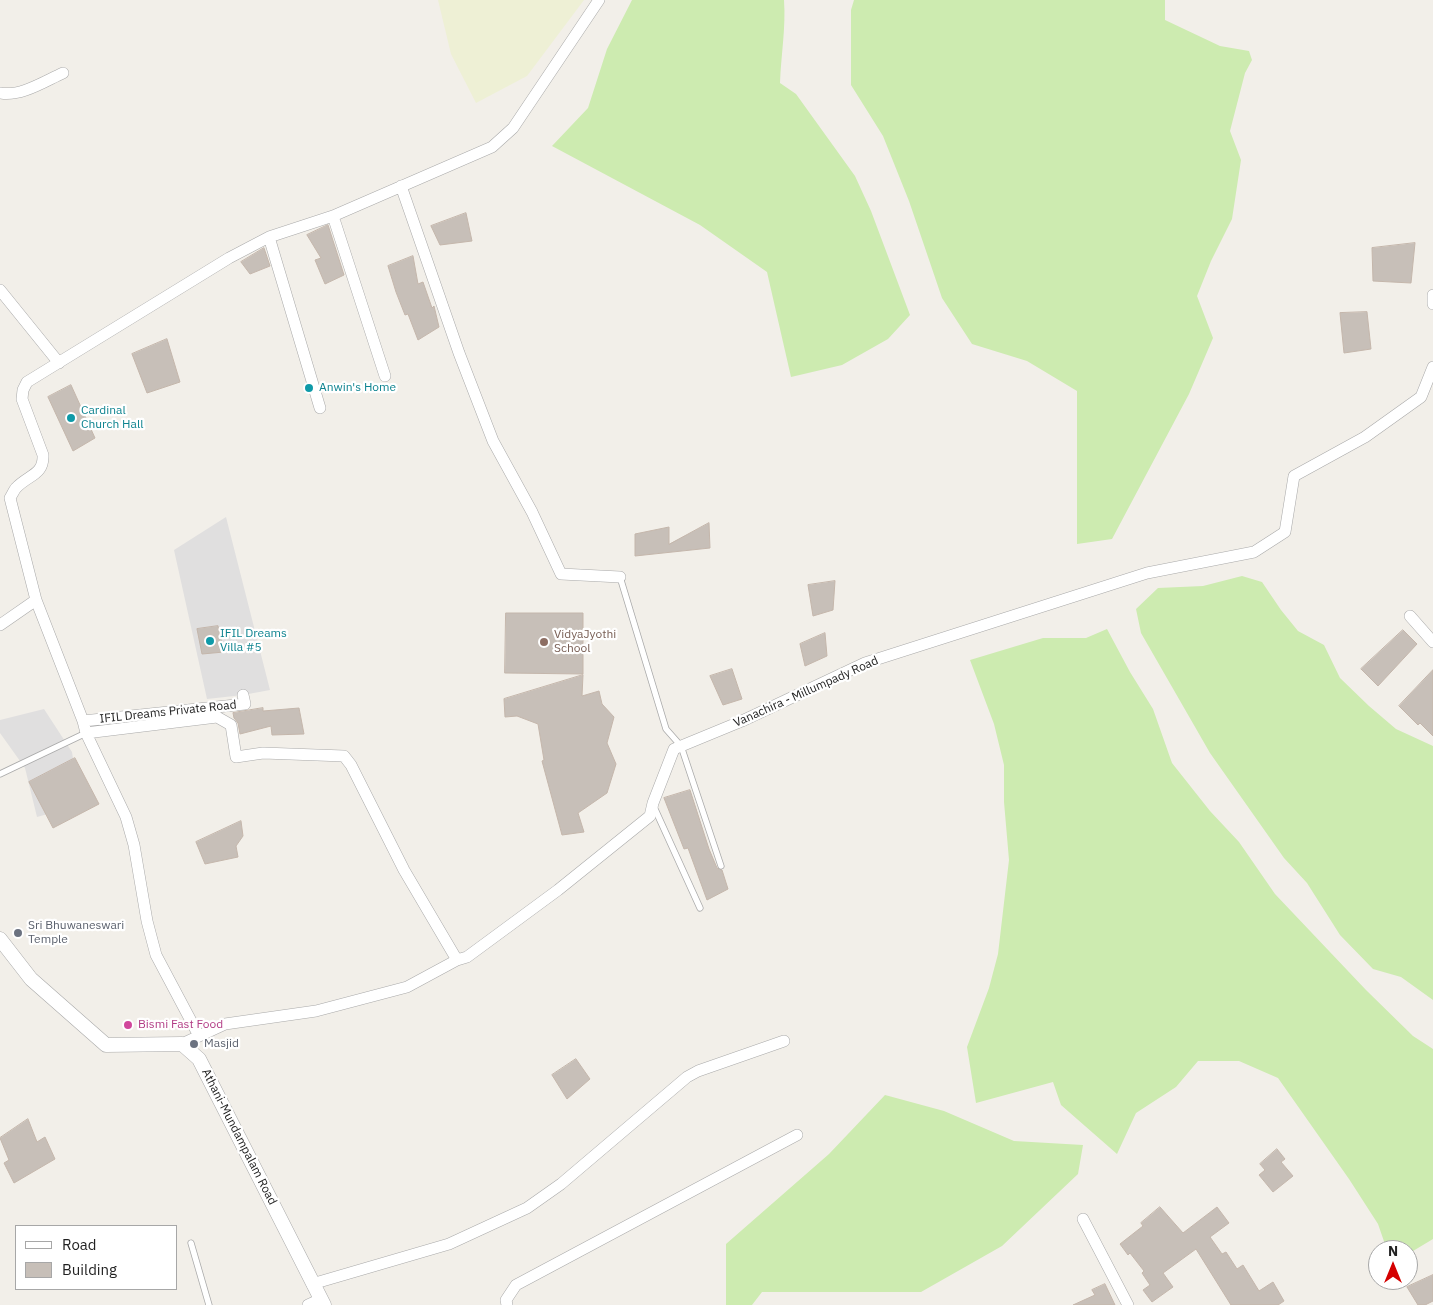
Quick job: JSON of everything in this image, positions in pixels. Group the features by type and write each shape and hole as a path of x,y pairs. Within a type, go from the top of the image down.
{"street":[{"path":"199,1036 156,955 134,844 126,817 86,733 36,600 10,498 16,488 39,471 44,464 44,455 22,399 23,390 27,382 230,258 269,238 333,216 492,147 514,128 599,0"},
{"path":"0,93 8,95 22,91 63,73"},
{"path":"401,186 459,353 493,441 532,512 561,574 620,577"},
{"path":"333,216 385,376"},
{"path":"269,238 320,408"},
{"path":"0,290 58,363"},
{"path":"1433,295 1433,304"},
{"name":"Vanachira - Millumpady Road","path":"681,746 865,663 1147,573 1254,552 1285,532 1294,476 1365,437 1421,397 1433,367"},
{"path":"0,625 36,600"},
{"path":"1410,616 1433,642"},
{"name":"IFIL Dreams Private Road","path":"82,720 218,712 245,704 243,695"},
{"path":"86,733 218,712 231,725 236,757 264,753 344,756 352,765 404,870 457,960"},
{"path":"0,939 32,979 106,1046 182,1044 225,1024 316,1011 407,986 457,960 467,957 558,890 650,816 652,803 674,749 681,746"},
{"path":"312,1284 450,1244 527,1208 561,1184 687,1077 698,1071 784,1041"},
{"name":"Athani-Mundampalam Road","path":"182,1044 199,1059 312,1284 317,1303"},
{"path":"507,1305 506,1300 516,1285 797,1135"},
{"path":"1082,1219 1128,1305"}],"lane":[{"path":"620,577 666,729 681,746 721,866"},
{"path":"0,774 86,733"},
{"path":"652,803 700,908"},
{"path":"191,1243 209,1305"}],"shaded area":[{"path":"226,517 270,690 207,699 174,550"},
{"path":"44,709 72,752 80,805 37,817 25,768 0,733 0,720"}],"green space":[{"path":"438,0 584,0 527,76 476,103 451,54"},
{"path":"632,0 784,0 780,83 796,94 855,176 871,211 910,315 888,339 842,365 791,377 767,272 700,225 552,146 588,108 607,49"},
{"path":"854,0 1165,0 1165,20 1220,46 1249,51 1252,60 1245,73 1230,131 1241,160 1232,219 1211,261 1197,296 1213,338 1189,394 1112,539 1077,544 1077,391 1027,361 972,344 942,298 909,201 883,136 851,85 851,10"},
{"path":"1242,576 1262,582 1298,631 1324,645 1340,678 1369,706 1396,729 1433,746 1433,1000 1401,977 1373,969 1340,935 1307,883 1284,858 1210,753 1141,633 1136,609 1158,588 1203,586"},
{"path":"1107,629 1153,709 1172,763 1210,811 1239,842 1275,894 1366,990 1413,1036 1433,1049 1433,1239 1418,1248 1418,1240 1384,1240 1378,1224 1349,1179 1278,1078 1239,1061 1198,1061 1176,1087 1136,1113 1117,1154 1061,1105 1053,1082 976,1103 967,1047 989,988 998,954 1009,860 1004,802 1004,765 994,724 970,660 1043,638 1086,638"},
{"path":"885,1095 944,1111 1014,1141 1083,1145 1078,1174 1002,1246 921,1292 762,1292 752,1305 726,1305 726,1244 829,1154"}],"building":[{"path":"466,213 472,241 440,245 431,226"},
{"path":"328,225 344,275 325,284 315,260 321,258 307,235"},
{"path":"1415,243 1411,283 1373,281 1372,248"},
{"path":"264,248 270,266 250,274 241,262"},
{"path":"413,256 418,284 423,282 432,308 434,306 439,327 418,340 408,314 405,315 388,266"},
{"path":"1367,312 1371,349 1344,353 1340,313"},
{"path":"167,339 180,382 147,393 132,354"},
{"name":"Cardinal Church Hall","path":"71,385 95,438 73,451 48,397"},
{"path":"709,523 710,548 635,556 635,534 669,527 669,544"},
{"path":"835,581 833,610 813,616 808,585"},
{"path":"506,613 583,613 583,674 505,673"},
{"name":"IFIL Dreams Villa #5","path":"218,626 224,652 202,654 197,629"},
{"path":"1403,630 1417,644 1378,686 1361,669"},
{"path":"825,633 827,656 805,666 800,644"},
{"path":"732,669 742,699 723,705 710,676"},
{"path":"1433,670 1433,736 1420,723 1418,725 1399,706"},
{"path":"583,675 582,696 599,691 602,704 614,717 607,743 616,764 607,793 578,813 584,832 562,835 542,761 544,760 538,724 517,716 505,717 504,699"},
{"path":"263,708 263,711 299,708 304,734 272,735 271,726 240,734 238,723 233,713"},
{"path":"75,758 99,804 53,828 29,782"},
{"path":"690,790 709,849 717,868 722,870 728,889 707,900 688,848 684,849 664,798"},
{"path":"241,821 243,836 236,846 238,857 205,864 196,842"},
{"path":"576,1059 590,1079 567,1099 552,1075"},
{"path":"28,1119 37,1142 45,1137 55,1159 14,1183 4,1163 9,1160 0,1138"},
{"path":"1277,1149 1285,1159 1281,1162 1293,1176 1273,1192 1259,1175 1265,1170 1260,1164"},
{"path":"1160,1207 1183,1233 1217,1207 1229,1223 1210,1237 1222,1254 1226,1252 1237,1269 1243,1265 1259,1291 1273,1282 1284,1301 1278,1305 1231,1305 1196,1249 1163,1273 1173,1287 1152,1302 1143,1290 1150,1285 1142,1273 1144,1271 1120,1244 1143,1226 1141,1223"},
{"path":"1433,1275 1433,1301 1425,1305 1418,1305 1409,1290 1418,1290 1418,1282"},
{"path":"1105,1284 1115,1305 1073,1305 1095,1295 1092,1290"}],"place":[{"name":"Anwin's Home","path":"309,388"},
{"name":"Cardinal Church Hall","path":"71,418"},
{"name":"IFIL Dreams Villa #5","path":"210,641"},
{"name":"VidyaJyothi School","path":"544,642"},
{"name":"Sri Bhuwaneswari Temple","path":"18,933"},
{"name":"Bismi Fast Food","path":"128,1025"},
{"name":"Masjid","path":"194,1044"}]}
